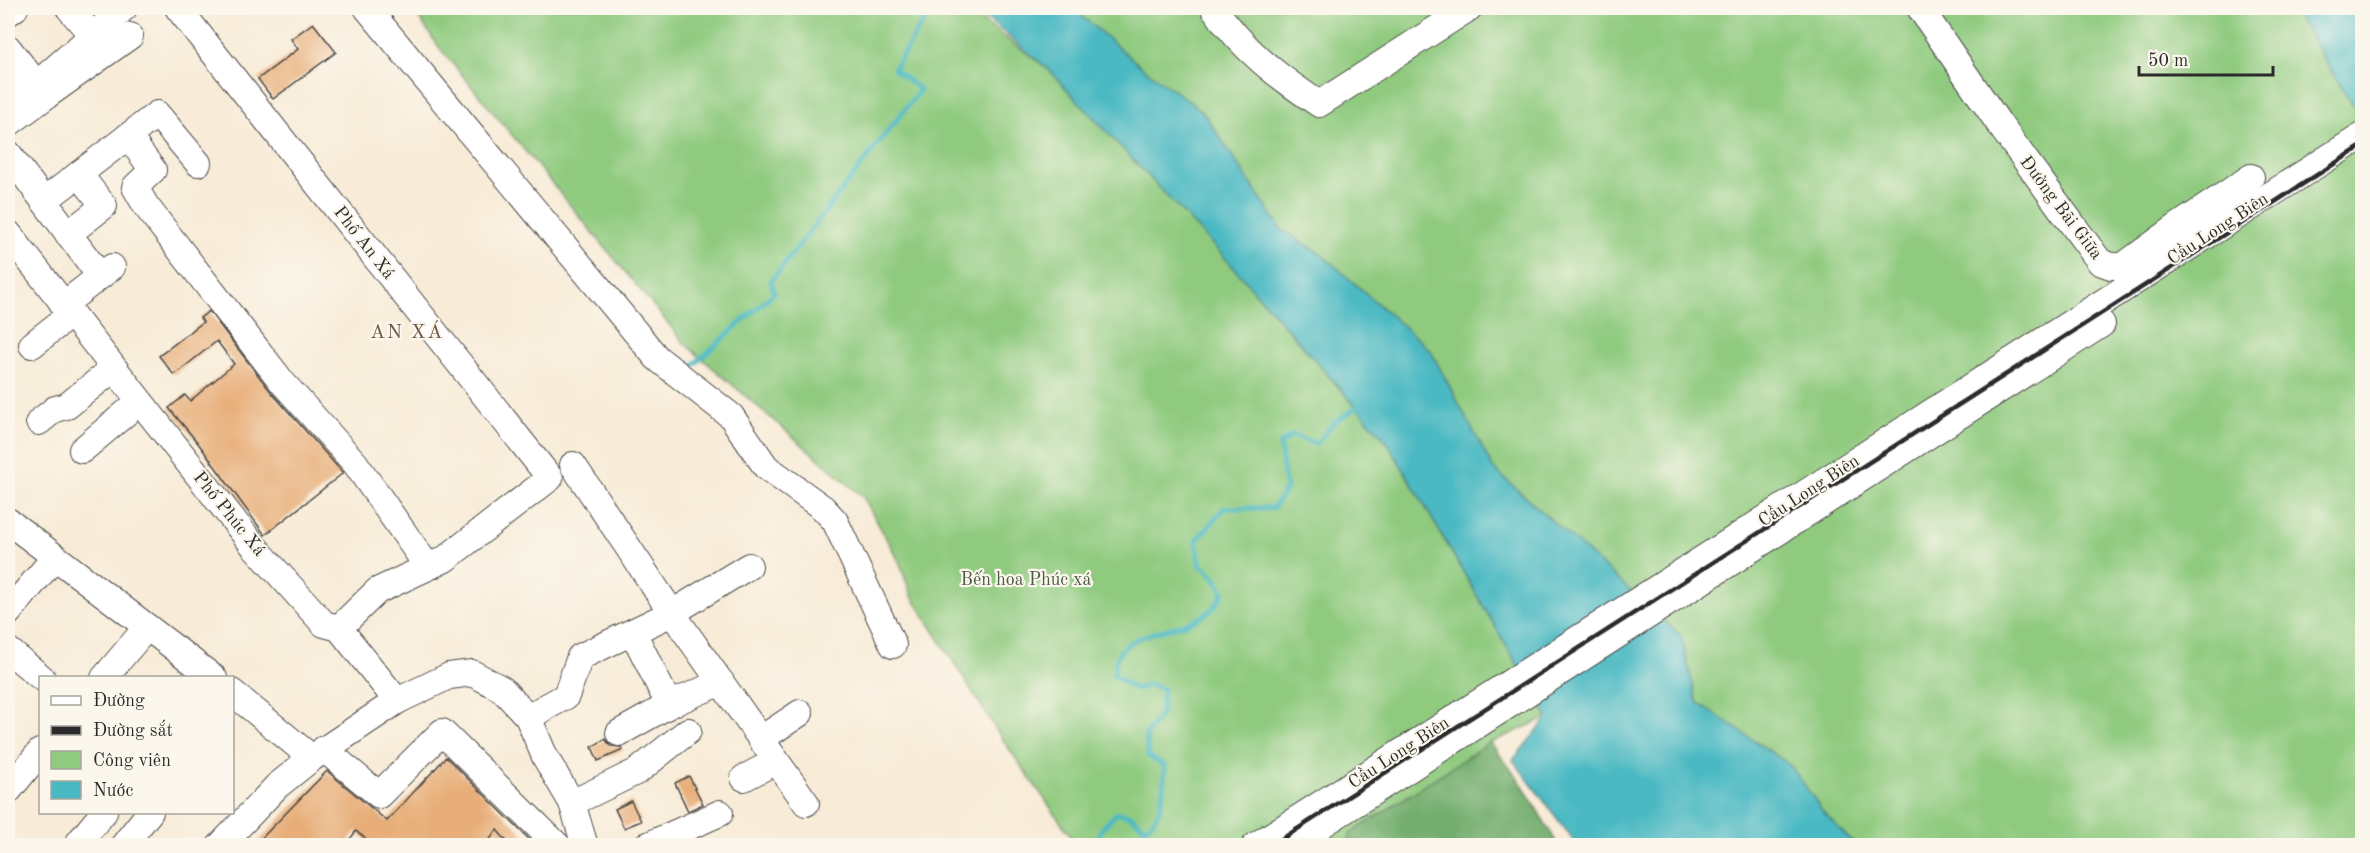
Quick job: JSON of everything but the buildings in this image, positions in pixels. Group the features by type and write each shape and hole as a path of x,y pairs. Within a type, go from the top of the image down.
{"street":[{"path":"8,13 15,8"},
{"path":"69,8 92,35"},
{"path":"8,124 38,85 124,8"},
{"name":"Phố An Xá","path":"178,8 550,478 445,559 428,567"},
{"path":"367,8 657,358 731,416 766,467 823,508 835,521 893,645"},
{"path":"1214,8 1259,61 1319,104 1469,8"},
{"name":"Đường Bãi Giữa","path":"1920,8 2002,128 2100,262 2111,266 2123,266 2251,177"},
{"path":"8,97 38,85 130,36"},
{"path":"8,48 38,85"},
{"path":"44,201 157,114 198,163"},
{"path":"128,136 153,170 135,187 146,206 283,383 355,464 428,567 377,591 339,628"},
{"name":"Cầu Long Biên","path":"1255,846 2362,136"},
{"path":"8,153 68,234 106,271 32,345"},
{"name":"Cầu Long Biên","path":"1289,846 2362,157"},
{"path":"68,234 104,206 79,174"},
{"name":"Phố Phúc Xá","path":"8,237 253,545 324,624 339,628 397,700"},
{"path":"39,422 55,409 67,406 113,369"},
{"path":"82,450 139,402"},
{"path":"573,465 672,613 806,803"},
{"path":"8,521 211,676"},
{"path":"8,613 55,557"},
{"path":"528,717 566,696 580,657 672,613 749,566"},
{"path":"106,676 147,627"},
{"path":"633,632 669,705"},
{"path":"11,660 39,676"},
{"path":"220,846 278,786 318,753 397,700 449,676 472,673 502,688 528,717 545,757 572,802 585,846"},
{"path":"619,733 669,705 721,682"},
{"path":"236,702 380,795 442,732 558,846"},
{"path":"761,739 800,713"},
{"path":"572,802 638,771 688,731"},
{"path":"8,791 39,753"},
{"path":"744,778 776,761"},
{"path":"646,846 720,813"},
{"path":"76,846 103,814"},
{"path":"123,846 149,814"}],"green space":[{"name":"Bến hoa Phúc xá","path":"412,8 965,8 1047,68 1226,259 1388,443 1548,717 1490,743 1351,834 1349,845 1077,845 1003,740 911,595 899,561 863,497 685,344 439,47"},
{"path":"1072,8 2292,8 2362,120 2362,845 1855,845 1824,813 1790,765 1697,702 1681,636 1493,468 1430,350 1321,254 1281,229 1202,111 1143,68"},
{"path":"1490,742 1522,784 1558,845 1349,845 1350,834"}],"water":[{"path":"974,8 1072,8 1143,68 1202,111 1281,229 1321,254 1430,350 1493,468 1681,636 1697,702 1790,765 1824,813 1855,845 1577,845 1513,760 1548,717 1388,443 1226,259 1047,68"},
{"path":"2292,8 2362,8 2362,120 2353,105"}],"waterway":[{"path":"691,367 774,293 771,281 920,90 894,69 932,8"},
{"path":"1095,846 1102,828 1117,813 1131,816 1146,828 1157,815 1163,791 1165,766 1148,756 1146,735 1161,714 1163,689 1150,685 1135,689 1114,675 1118,656 1126,645 1139,638 1187,623 1203,616 1215,606 1223,592 1214,576 1200,564 1196,541 1224,508 1273,508 1286,489 1280,445 1292,435 1316,444 1334,422 1361,405"}],"railway":[{"path":"1271,846 2362,146"}],"district":[{"name":"AN XÁ","path":"407,333"}]}
